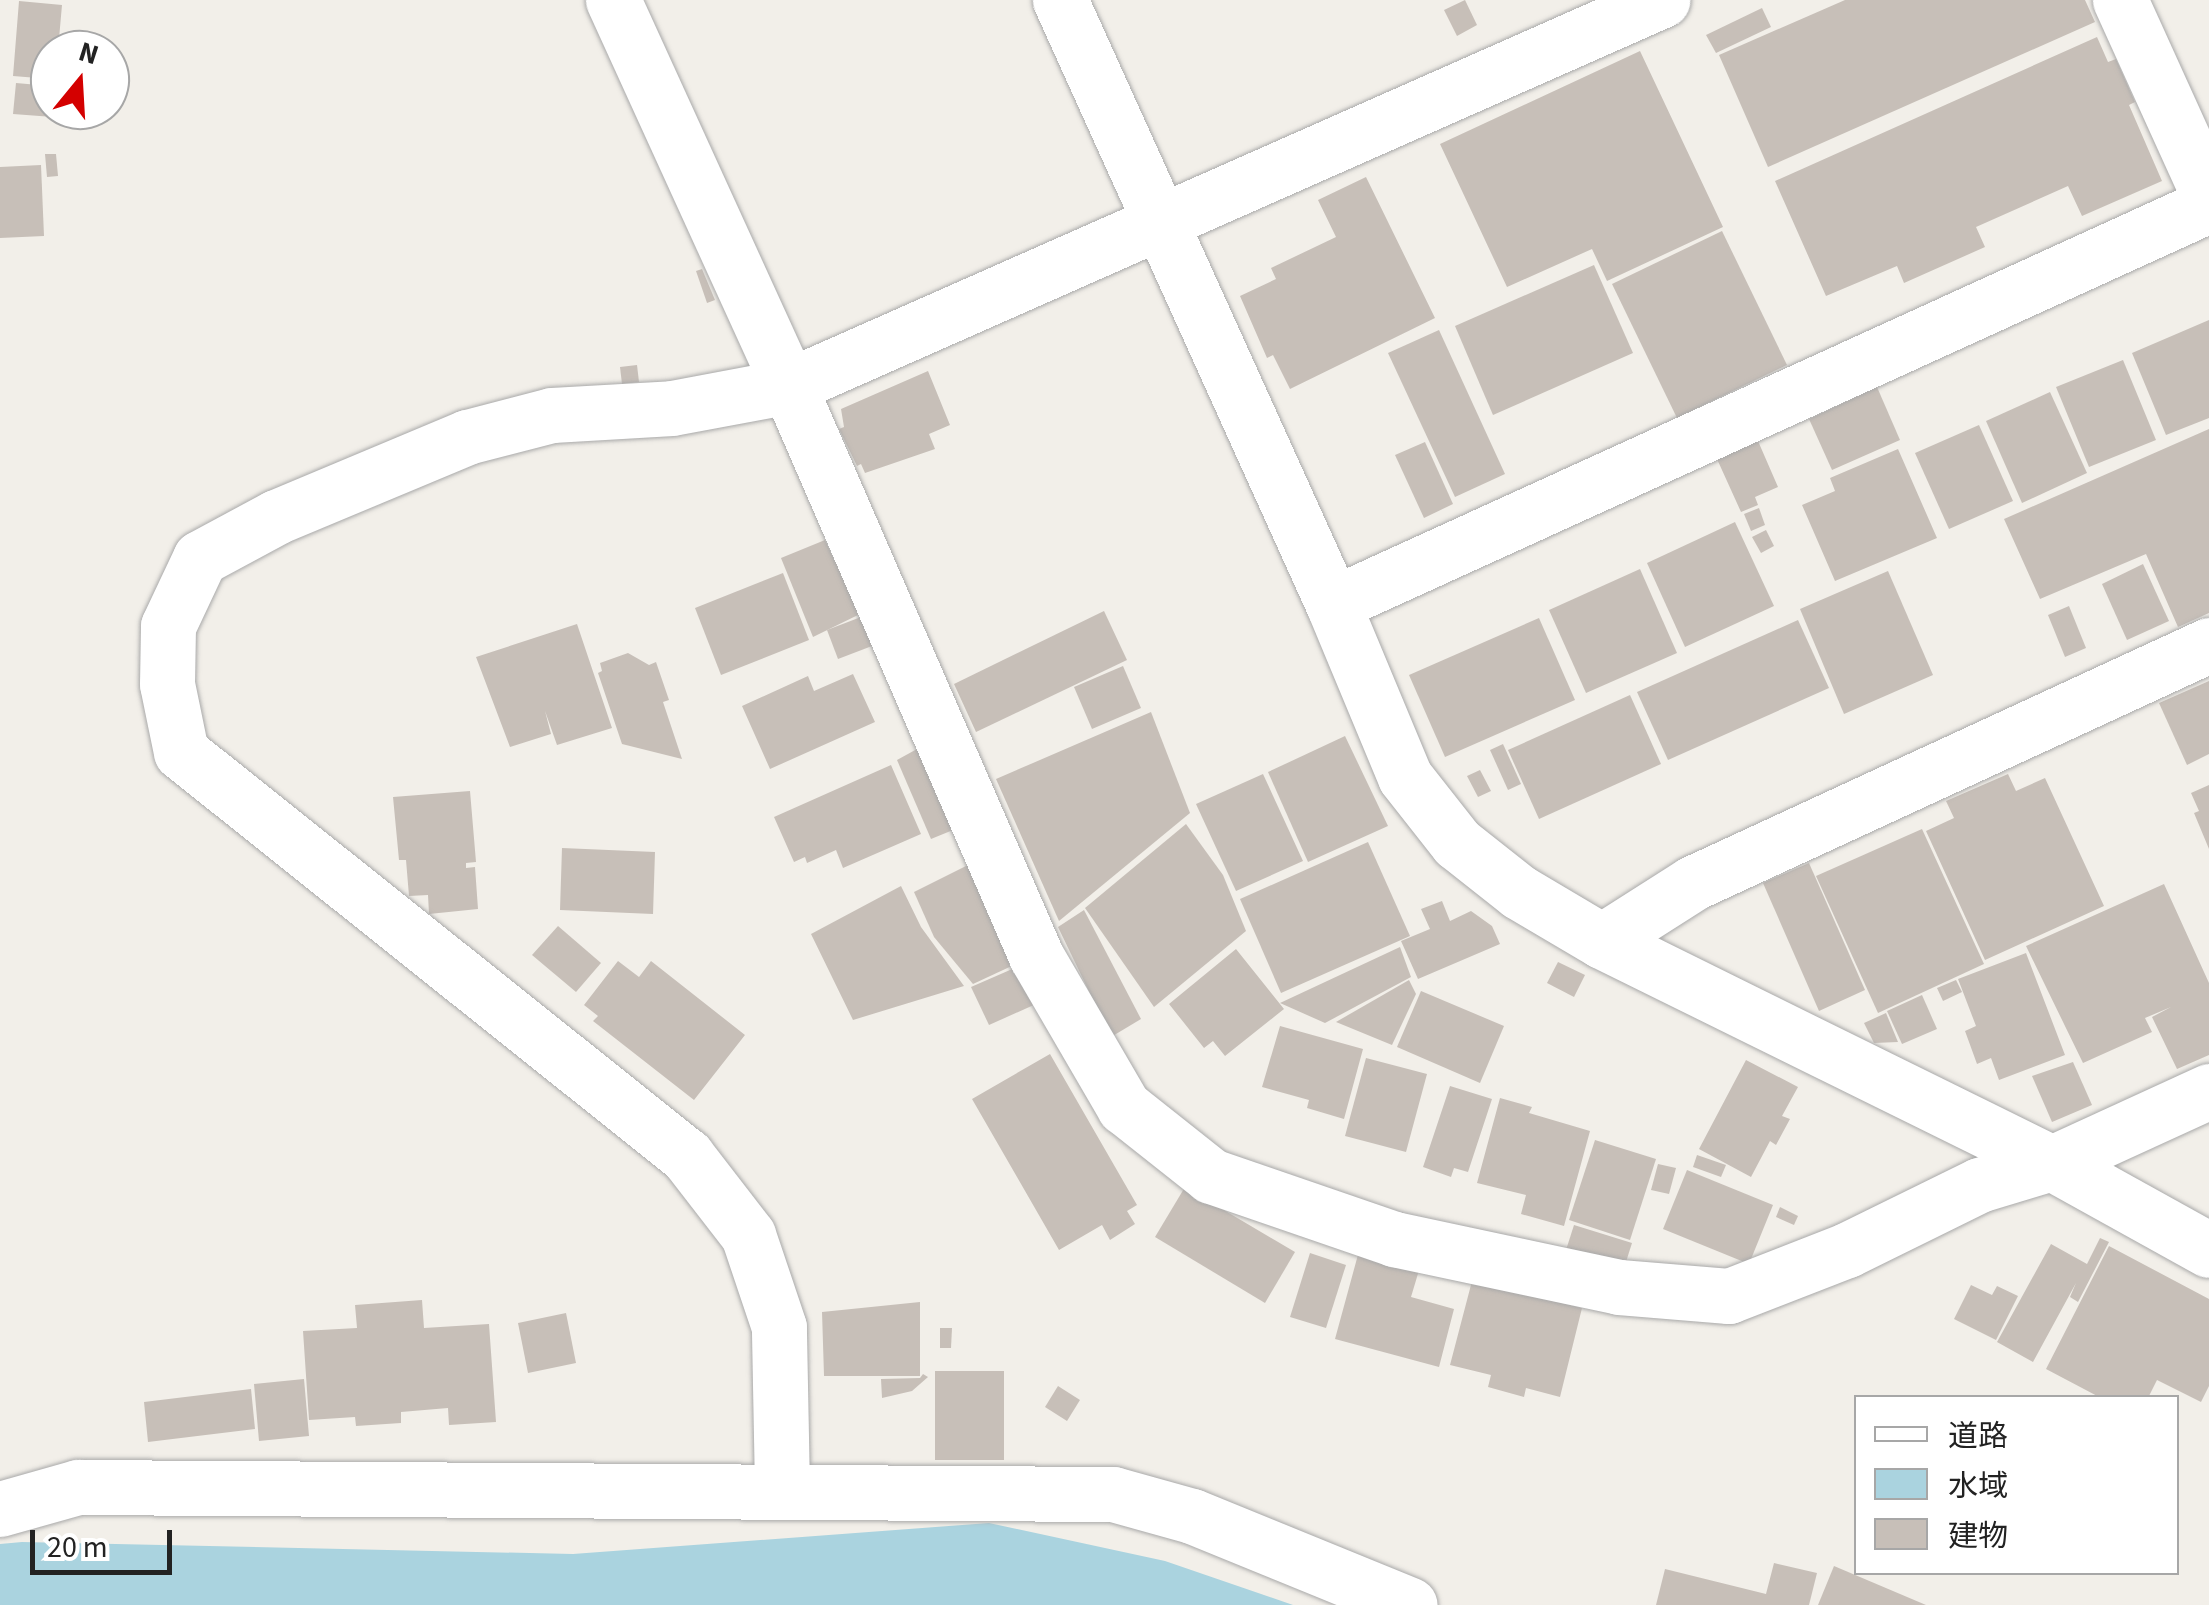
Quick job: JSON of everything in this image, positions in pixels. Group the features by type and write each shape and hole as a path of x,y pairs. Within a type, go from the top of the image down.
{"street":[{"path":"613,0 790,386 1036,956 1124,1106 1211,1176 1394,1239 1619,1287 1729,1296 1847,1250 1979,1185 2052,1163 2209,1091"},
{"path":"1060,0 1333,604 1406,777 1457,844 1520,892 1602,941 2052,1163 2209,1250"},
{"path":"782,1489 779,1327 748,1235 687,1156 181,752 167,684 168,626 200,558 276,517 467,437 552,414 672,408 790,386 1662,0"},
{"path":"2120,0 2209,196"},
{"path":"1333,604 2209,206"},
{"path":"1602,941 1694,882 2209,645"},
{"path":"0,1508 78,1487 1113,1494 1192,1516 1410,1605"}],"water":[{"path":"989,1523 1165,1561 1293,1605 0,1605 0,1544 22,1542 573,1554"}],"building":[{"path":"1465,0 1477,25 1457,36 1444,10"},
{"path":"1845,0 2085,0 2095,22 1768,167 1719,55"},
{"path":"19,1 62,5 60,30 30,30 30,77 13,76"},
{"path":"1762,8 1771,27 1716,53 1706,35"},
{"path":"2097,37 2108,62 2116,59 2135,102 2129,105 2162,181 2082,216 2068,186 1976,227 1985,247 1904,283 1897,266 1826,296 1775,181"},
{"path":"1640,51 1723,227 1607,281 1592,249 1507,287 1440,144"},
{"path":"16,83 30,84 30,115 13,114"},
{"path":"45,154 56,154 58,176 47,177"},
{"path":"41,165 44,236 0,238 0,167"},
{"path":"1366,177 1435,318 1290,389 1273,355 1267,358 1240,296 1276,279 1271,268 1336,237 1318,200"},
{"path":"1722,231 1787,365 1677,418 1612,284"},
{"path":"1594,265 1633,353 1493,415 1455,326"},
{"path":"702,269 715,300 707,303 696,271"},
{"path":"2209,320 2209,418 2166,435 2132,353"},
{"path":"1439,330 1505,474 1455,497 1388,353"},
{"path":"2123,360 2156,440 2089,467 2056,387"},
{"path":"637,365 639,382 622,384 620,367"},
{"path":"928,371 950,425 929,434 935,449 865,473 861,464 857,466 839,429 844,427 841,409"},
{"path":"1877,387 1900,440 1832,470 1809,419"},
{"path":"2050,392 2087,473 2022,503 1986,421"},
{"path":"1979,425 2013,501 1949,529 1915,453"},
{"path":"2209,429 2209,613 2178,627 2146,554 2040,599 2004,519"},
{"path":"1758,441 1778,487 1755,497 1758,505 1741,512 1717,459"},
{"path":"1425,442 1453,504 1424,518 1395,455"},
{"path":"1898,449 1937,538 1835,581 1802,505 1835,491 1830,478"},
{"path":"1759,508 1765,525 1751,531 1744,514"},
{"path":"1735,522 1774,606 1685,647 1647,563"},
{"path":"1766,530 1774,546 1761,553 1752,537"},
{"path":"825,540 860,614 813,637 781,558"},
{"path":"2143,564 2169,621 2127,640 2102,584"},
{"path":"1640,569 1677,653 1586,693 1549,610"},
{"path":"1888,571 1933,675 1844,714 1800,609"},
{"path":"783,573 809,640 721,675 695,608"},
{"path":"2069,606 2086,648 2065,657 2048,615"},
{"path":"1104,611 1127,660 976,732 954,684"},
{"path":"861,617 872,646 838,659 827,630"},
{"path":"1539,618 1575,700 1445,757 1409,675"},
{"path":"1798,620 1829,688 1668,760 1637,692"},
{"path":"577,624 612,728 557,745 545,711 551,734 510,747 476,657"},
{"path":"628,653 649,665 656,662 669,700 663,702 682,759 622,744 598,673 602,671 600,663"},
{"path":"1123,666 1141,708 1092,729 1074,687"},
{"path":"853,674 875,722 770,769 742,706 808,676 814,691"},
{"path":"2209,681 2209,754 2187,765 2159,703"},
{"path":"1630,695 1661,764 1539,819 1508,750"},
{"path":"1151,712 1190,813 1059,921 996,779"},
{"path":"1345,736 1388,826 1308,862 1268,772"},
{"path":"1503,744 1521,784 1508,790 1490,750"},
{"path":"917,749 953,830 931,839 897,760"},
{"path":"891,765 921,834 843,868 836,850 807,863 805,857 794,862 774,817"},
{"path":"1480,770 1491,791 1478,797 1467,776"},
{"path":"1263,774 1303,861 1236,891 1196,804"},
{"path":"2008,774 2016,791 2045,778 2104,906 1985,960 1926,831 1954,818 1946,801"},
{"path":"2209,785 2209,849 2194,813 2199,811 2191,793"},
{"path":"470,791 476,862 466,863 466,868 475,867 478,909 429,914 428,895 409,896 406,860 399,860 393,797"},
{"path":"1186,824 1223,875 1246,931 1154,1007 1085,908"},
{"path":"1922,829 1984,964 1878,1013 1816,876"},
{"path":"1368,842 1410,936 1281,993 1240,899"},
{"path":"562,848 655,852 653,914 560,910"},
{"path":"1809,863 1865,990 1819,1011 1763,883"},
{"path":"970,864 1016,964 973,984 934,937 914,892"},
{"path":"2164,884 2209,983 2209,1055 2177,1069 2152,1017 2171,1007 2145,1018 2152,1032 2083,1063 2026,946"},
{"path":"901,886 921,927 964,986 853,1020 811,934"},
{"path":"1442,901 1450,921 1471,911 1492,926 1500,944 1418,979 1401,941 1430,929 1421,909"},
{"path":"1084,910 1141,1019 1111,1037 1058,927"},
{"path":"558,926 601,963 576,992 532,955"},
{"path":"1400,947 1411,977 1325,1023 1280,1003"},
{"path":"1236,949 1284,1009 1225,1056 1213,1041 1204,1048 1169,1004"},
{"path":"2026,953 2065,1055 1999,1080 1991,1058 1977,1064 1965,1031 1976,1026 1958,979"},
{"path":"618,961 639,977 651,961 745,1035 694,1100 593,1021 598,1016 584,1005"},
{"path":"1558,962 1585,975 1574,997 1547,983"},
{"path":"1019,966 1036,1004 989,1025 971,987"},
{"path":"1409,980 1416,994 1392,1045 1336,1022"},
{"path":"1956,980 1962,992 1943,1001 1937,988"},
{"path":"1421,991 1504,1026 1480,1083 1397,1047"},
{"path":"1922,995 1937,1029 1902,1044 1887,1011"},
{"path":"1886,1013 1898,1042 1874,1043 1864,1023"},
{"path":"1280,1026 1363,1049 1344,1119 1307,1108 1309,1100 1262,1087"},
{"path":"1050,1054 1137,1205 1127,1211 1135,1224 1110,1240 1102,1225 1059,1250 972,1099"},
{"path":"1366,1058 1427,1074 1406,1152 1345,1136"},
{"path":"1746,1060 1798,1087 1782,1116 1790,1119 1776,1145 1770,1141 1751,1177 1699,1149"},
{"path":"2073,1062 2092,1105 2052,1122 2032,1076"},
{"path":"1450,1086 1492,1099 1468,1172 1454,1168 1451,1177 1423,1167"},
{"path":"1500,1098 1532,1107 1529,1113 1590,1131 1564,1226 1521,1214 1526,1195 1477,1183"},
{"path":"1595,1140 1656,1159 1630,1240 1569,1220"},
{"path":"1697,1155 1726,1165 1721,1177 1693,1167"},
{"path":"1658,1164 1676,1168 1669,1194 1651,1190"},
{"path":"1687,1170 1773,1205 1749,1264 1663,1229"},
{"path":"1185,1187 1295,1252 1265,1303 1155,1237"},
{"path":"1780,1207 1798,1216 1794,1225 1776,1217"},
{"path":"1574,1225 1632,1243 1625,1265 1566,1250"},
{"path":"2100,1238 2109,1242 2078,1302 2070,1297 2076,1283 2033,1362 1997,1342 2051,1244 2087,1264"},
{"path":"2109,1246 2209,1299 2209,1386 2201,1402 2157,1380 2150,1395 2095,1395 2046,1369"},
{"path":"1359,1251 1420,1267 1411,1297 1454,1309 1439,1367 1335,1339"},
{"path":"1310,1253 1346,1265 1326,1328 1290,1317"},
{"path":"1472,1281 1582,1308 1560,1397 1526,1388 1524,1397 1488,1387 1491,1375 1450,1365"},
{"path":"1971,1285 1992,1295 1997,1286 2018,1296 1996,1340 1954,1319"},
{"path":"422,1300 424,1328 489,1324 496,1422 449,1425 448,1408 401,1412 401,1423 356,1426 355,1417 309,1420 303,1331 357,1328 355,1305"},
{"path":"920,1302 920,1376 824,1376 822,1312"},
{"path":"566,1313 576,1363 528,1373 518,1323"},
{"path":"940,1328 952,1328 951,1348 940,1348"},
{"path":"935,1371 1004,1371 1004,1460 935,1460"},
{"path":"923,1374 928,1377 912,1391 882,1398 881,1379 920,1378"},
{"path":"304,1379 309,1436 259,1441 254,1384"},
{"path":"1058,1386 1080,1400 1067,1421 1045,1407"},
{"path":"251,1389 255,1429 148,1442 144,1402"},
{"path":"1774,1563 1817,1573 1809,1605 1656,1605 1665,1569 1766,1594"},
{"path":"1834,1566 1926,1605 1818,1605"}]}
